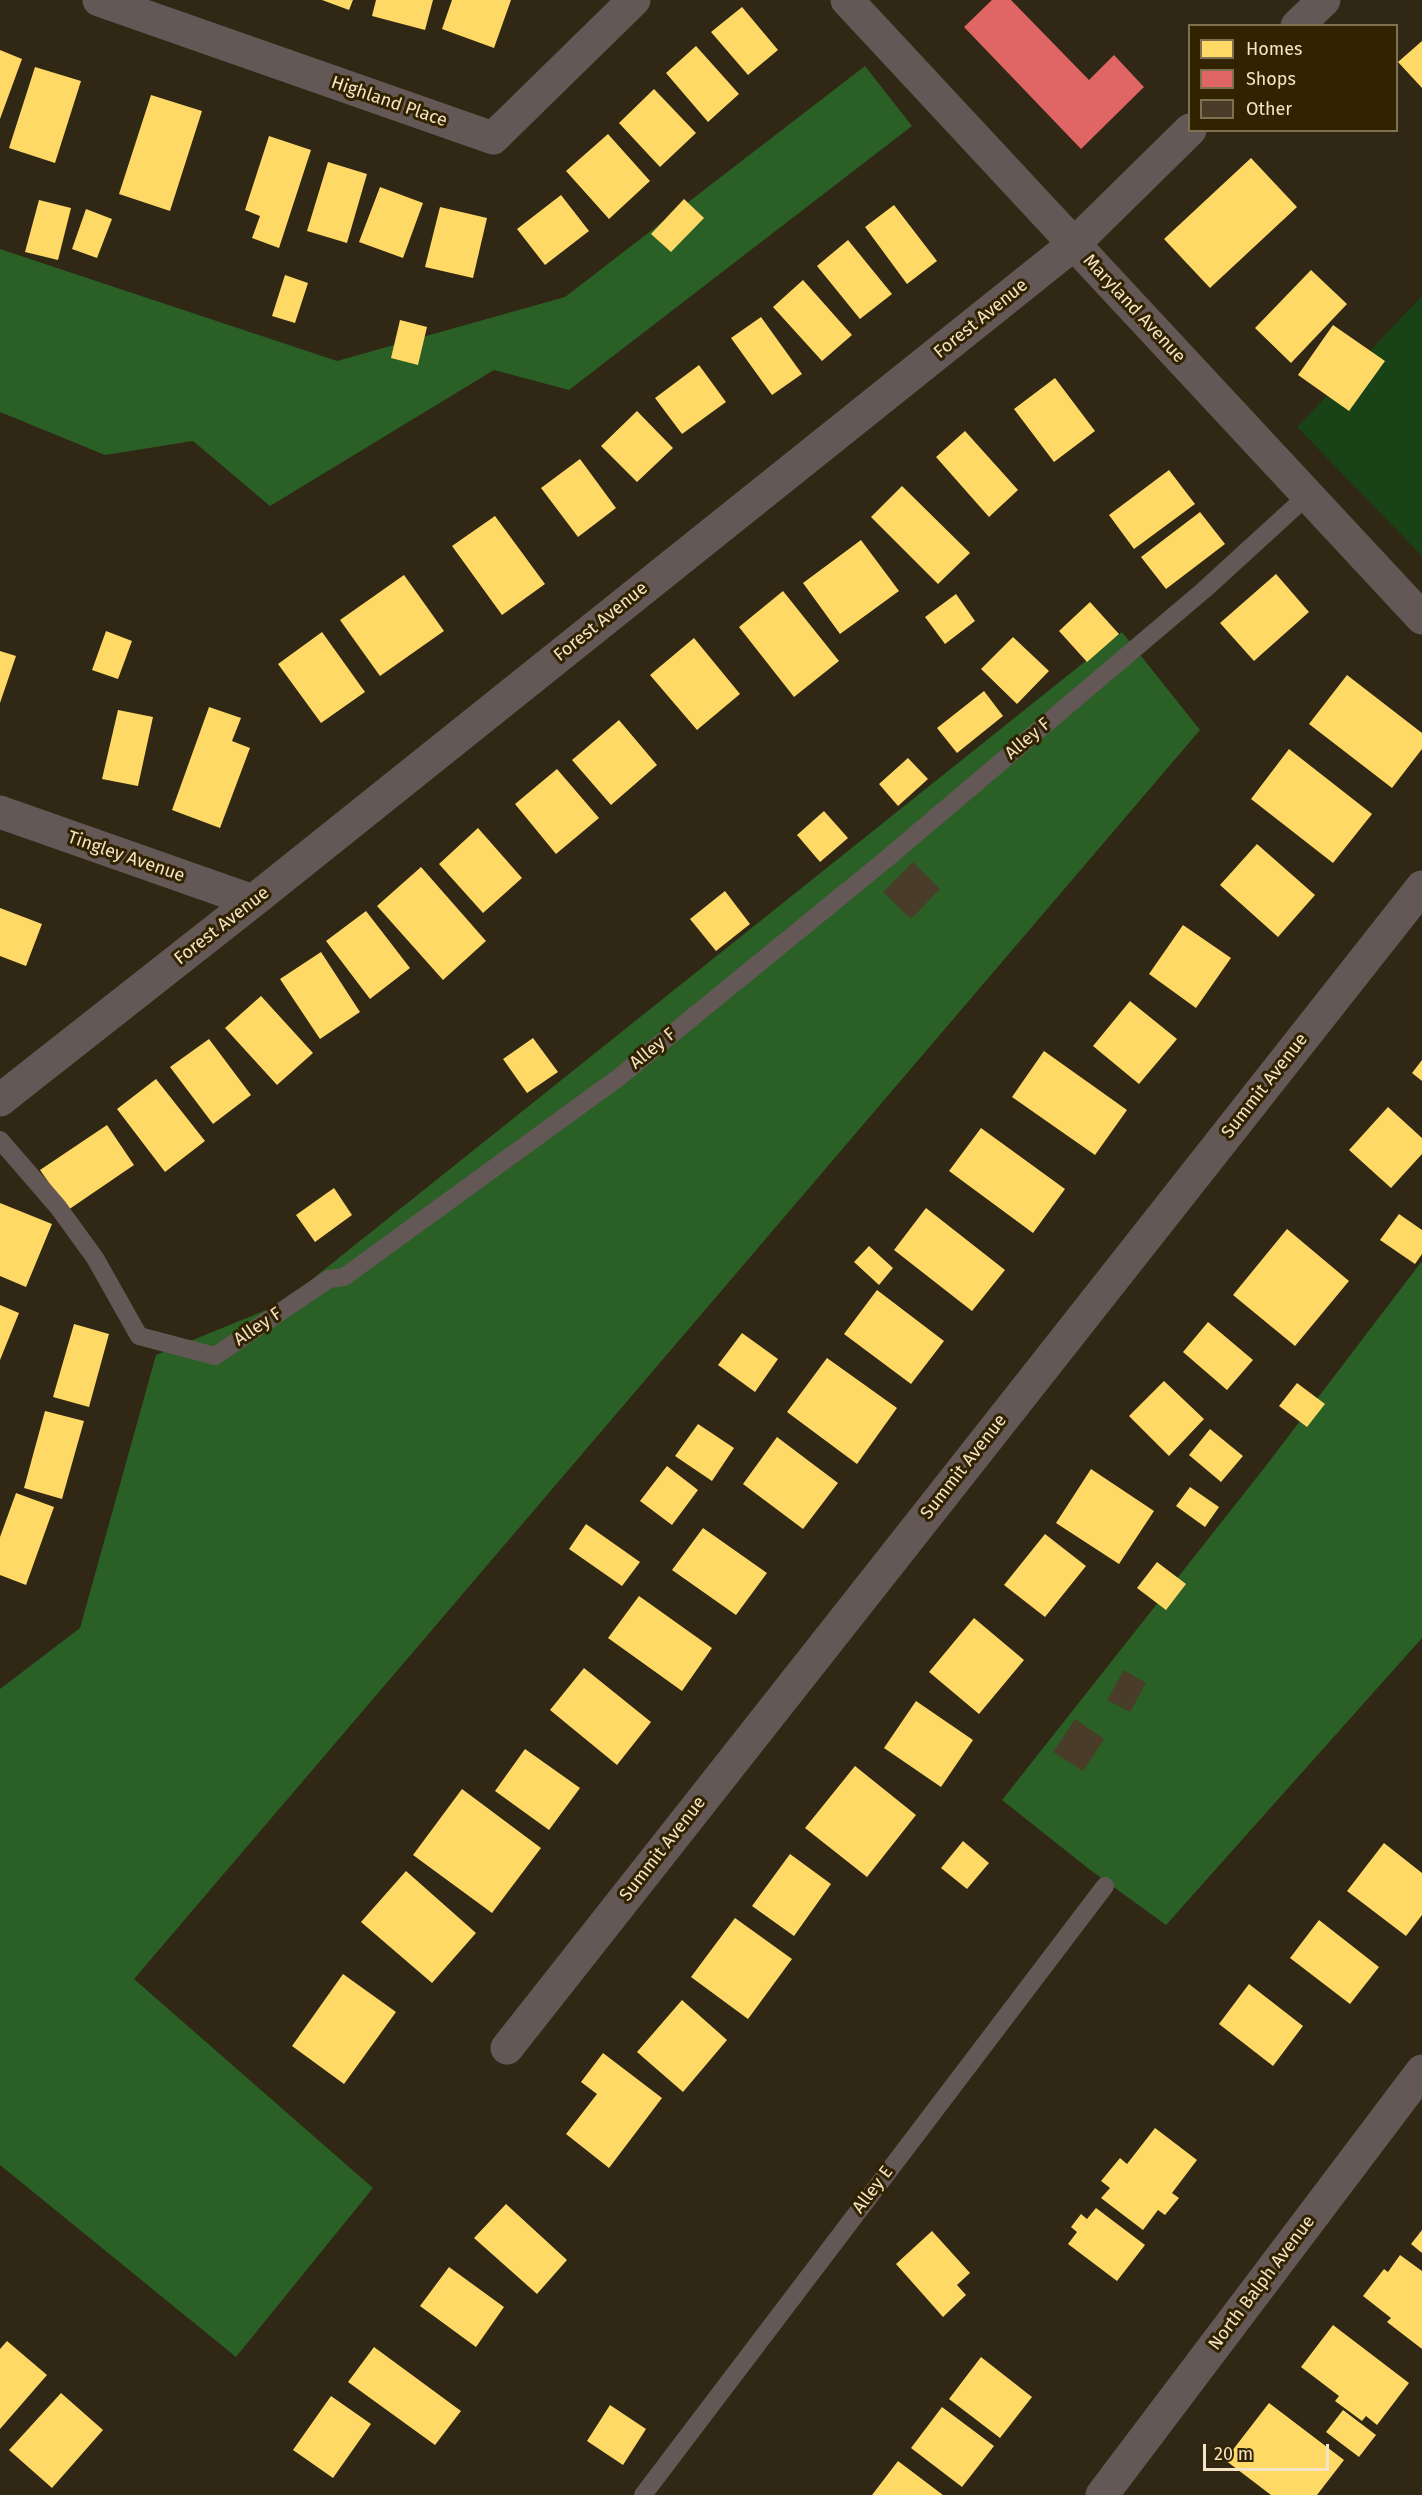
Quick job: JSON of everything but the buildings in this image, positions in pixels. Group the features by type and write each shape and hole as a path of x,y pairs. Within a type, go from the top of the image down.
{"street":[{"name":"Highland Place","path":"99,0 493,138 634,0"},
{"name":"Maryland Avenue","path":"847,0 1422,618"},
{"path":"1300,24 1324,0"},
{"name":"Forest Avenue","path":"0,1100 253,901 1074,244 1188,132"},
{"name":"Tingley Avenue","path":"0,812 253,901"},
{"name":"Summit Avenue","path":"507,2048 1422,887"},
{"name":"North Balph Avenue","path":"1102,2495 1422,2071"}],"lane":[{"name":"Alley F","path":"0,1140 58,1207 95,1258 139,1336 215,1356 329,1279 344,1277 618,1078 884,861 1204,590 1308,495"},
{"name":"Alley E","path":"643,2495 1105,1886"}],"green space":[{"path":"865,66 912,126 569,390 494,370 270,506 193,441 105,455 0,412 0,249 337,361 565,297"},
{"path":"1422,296 1422,556 1297,427"},
{"path":"1122,632 1200,730 134,1979 373,2188 236,2357 0,2165 0,1689 80,1628 156,1355 281,1304"},
{"path":"1422,1261 1422,1638 1166,1925 1089,1869 1002,1800 1265,1467"}]}
